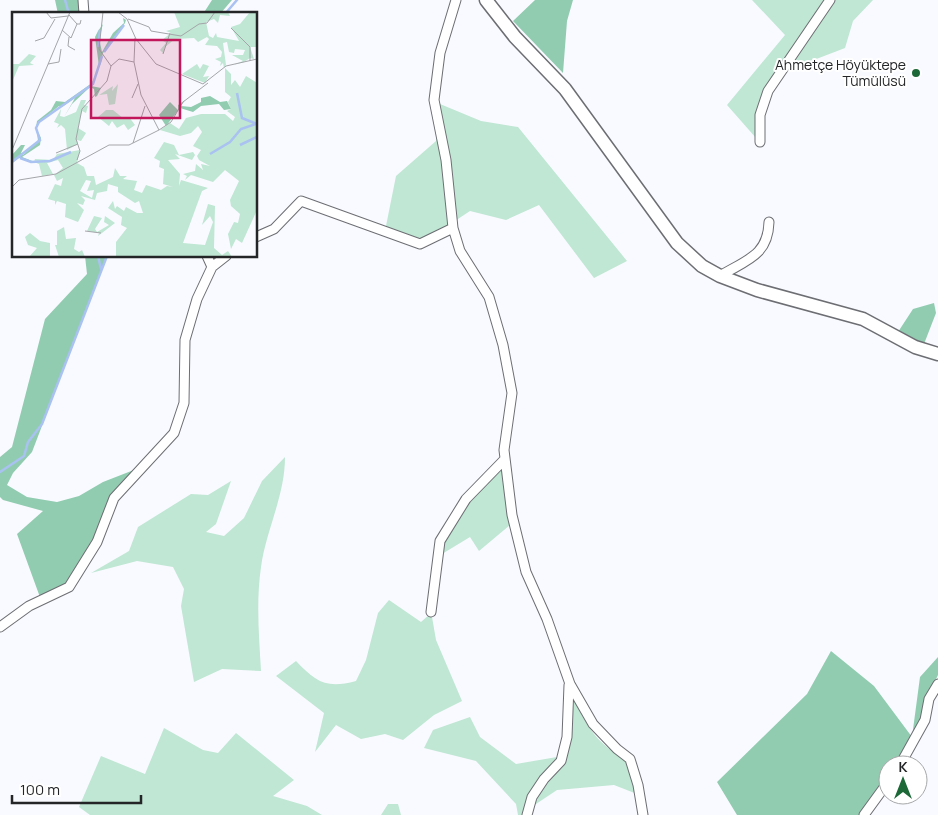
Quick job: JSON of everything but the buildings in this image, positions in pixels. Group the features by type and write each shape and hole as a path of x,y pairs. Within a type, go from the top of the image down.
{"street":[{"path":"456,0 440,53 434,100 446,160 453,228 460,251 488,297 503,345 512,393 504,450 512,515 526,572 569,679 593,724 617,750 630,759 638,785 643,815"},
{"path":"486,0 515,37 565,89 677,243 702,266 720,276 757,290 863,319 914,347 938,354"},
{"path":"760,142 760,115 768,91 830,0"},
{"path":"258,236 274,229 301,201 420,244 453,228"},
{"path":"720,276 762,250 768,235 769,222"},
{"path":"208,258 212,267"},
{"path":"0,627 29,606 69,587 97,542 114,498 174,433 184,403 185,340 197,299 212,267 223,258"},
{"path":"431,612 440,542 466,499 505,459"},
{"path":"527,815 532,797 544,779 560,761 567,737 570,704 569,679"},
{"path":"906,755 925,720 929,699 938,684"},
{"path":"864,815 878,796"}],"green space":[{"path":"55,0 83,0 84,12 58,12"},
{"path":"212,0 232,0 222,12 204,12"},
{"path":"535,0 573,0 567,21 563,73 513,21"},
{"path":"752,0 826,0 766,87 756,138 727,105 785,35"},
{"path":"833,0 873,0 853,21 845,48 785,71"},
{"path":"440,104 481,121 518,127 627,261 594,278 539,205 506,220 470,211 420,244 385,231 396,176 436,141"},
{"path":"85,258 106,258 32,452 13,473 7,485 27,497 57,502 79,496 103,482 144,466 114,498 97,542 69,587 41,600 17,534 43,511 3,500 0,497 0,457 12,447 45,319 87,274"},
{"path":"934,303 936,313 924,344 898,332 913,309"},
{"path":"285,457 282,485 263,553 259,580 258,619 261,671 222,669 194,682 181,606 184,589 173,567 137,561 91,573 129,551 138,527 191,494 208,495 231,481 216,524 206,532 224,536 244,518 262,481"},
{"path":"502,467 510,525 479,551 470,537 442,554 445,541 458,518 474,496"},
{"path":"389,600 421,622 430,614 436,640 462,701 434,715 403,740 385,734 361,739 336,725 315,752 324,713 276,676 296,661 322,682 337,684 356,681 366,660 378,613"},
{"path":"831,651 874,686 912,737 900,755 878,755 878,787 859,815 737,815 717,782 807,694"},
{"path":"938,657 938,675 926,699 923,719 912,736 920,677"},
{"path":"574,700 589,727 601,742 627,760 637,794 614,785 557,790 533,806 570,737"},
{"path":"470,717 480,737 516,764 557,757 523,815 518,815 516,804 476,761 424,748 433,730"},
{"path":"164,728 203,750 218,753 236,733 294,780 273,796 307,806 322,815 90,815 79,807 101,756 145,774"},
{"path":"388,804 398,804 401,815 381,815"}],"waterway":[{"path":"65,0 68,12"},
{"path":"227,12 237,0"},
{"path":"98,258 101,269"},
{"path":"0,472 24,456 28,442 42,424 106,258"}],"place":[{"name":"Ahmetçe Höyüktepe Tümülüsü","path":"916,73"}]}
